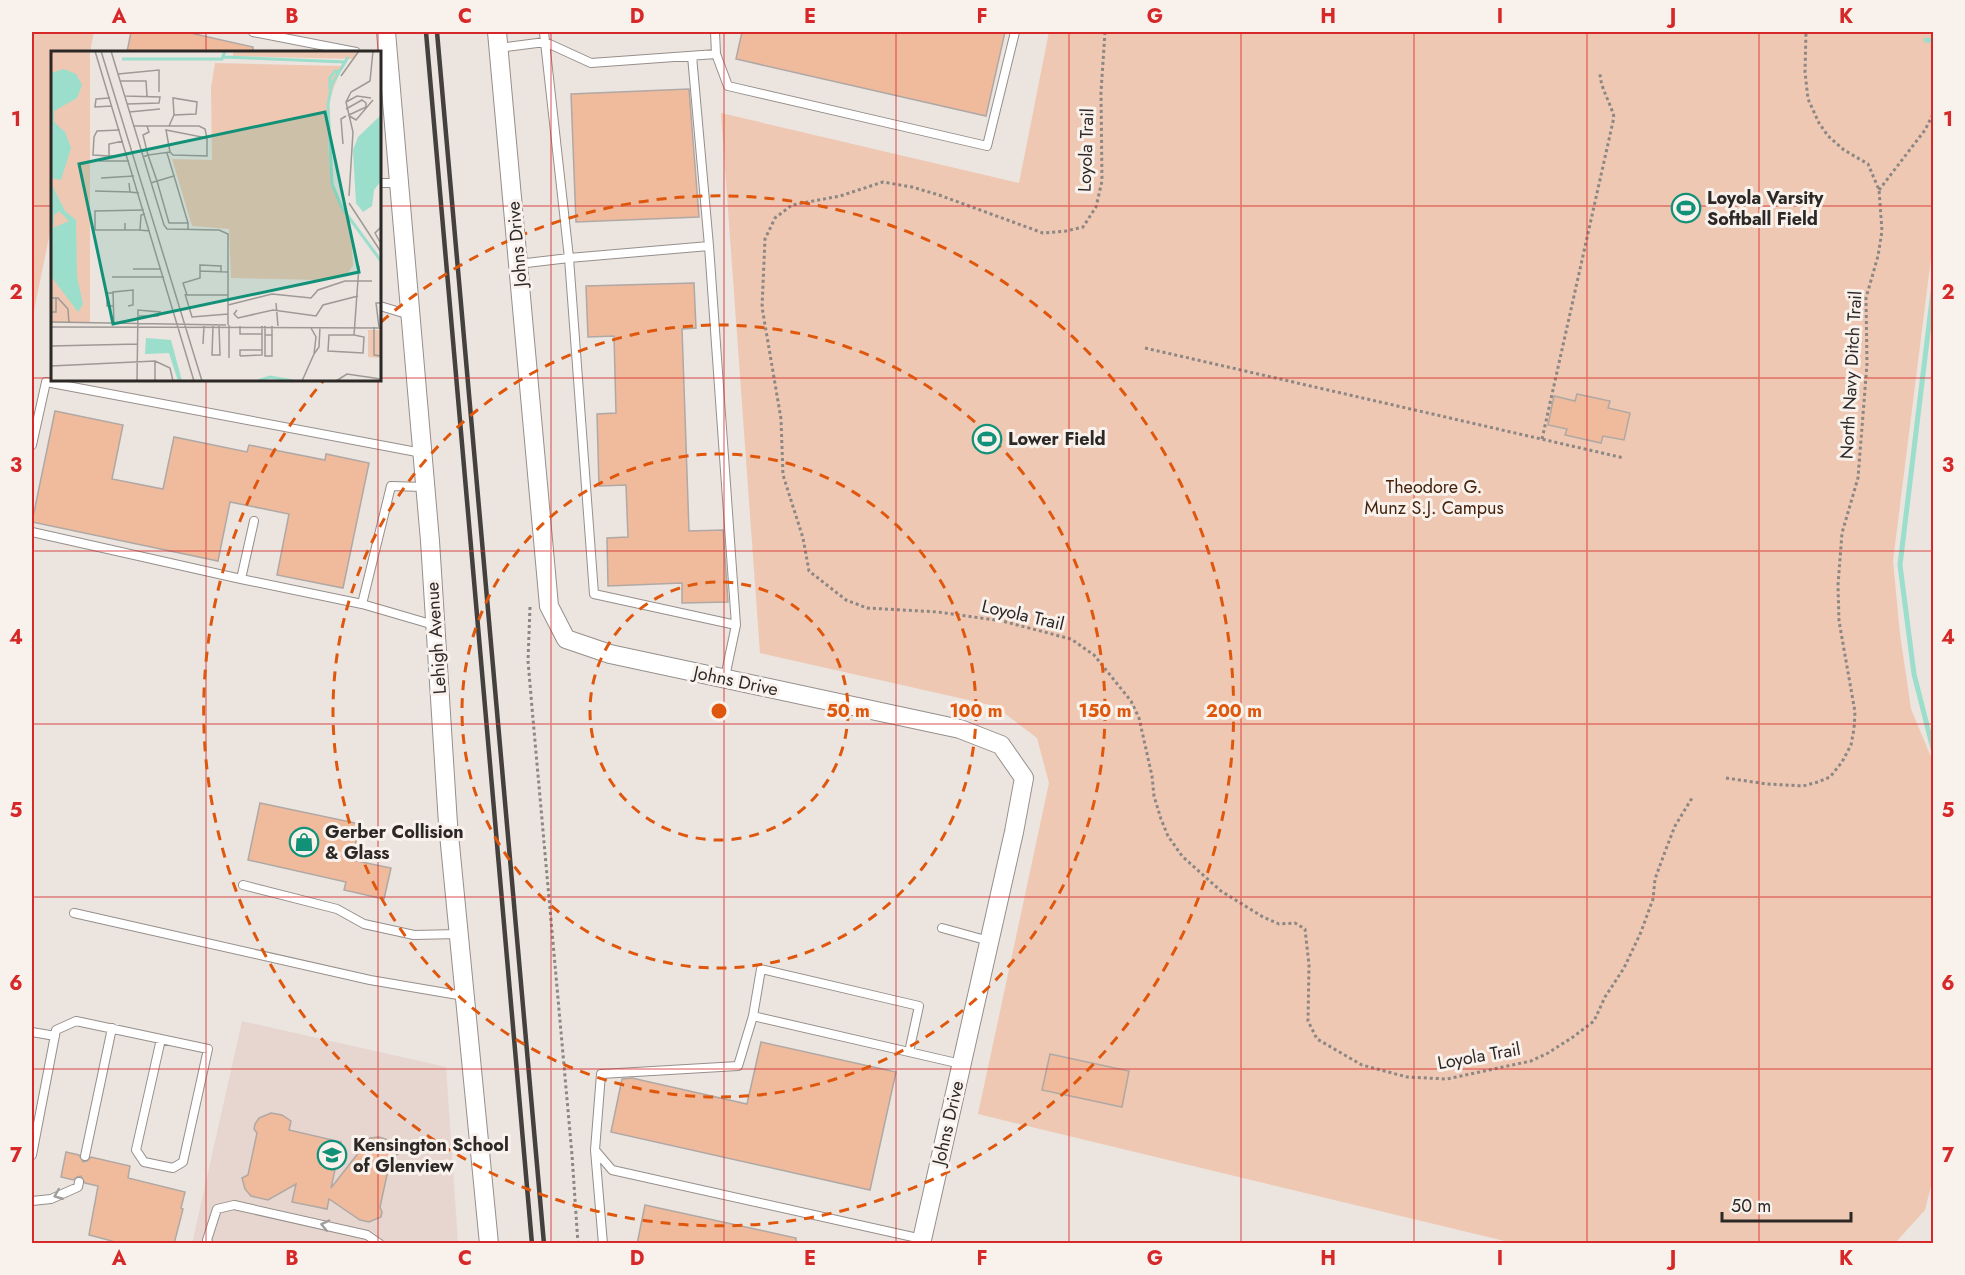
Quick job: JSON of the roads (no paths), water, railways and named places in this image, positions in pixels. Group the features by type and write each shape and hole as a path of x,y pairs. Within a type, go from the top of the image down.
{"street":[{"name":"Lehigh Avenue","path":"386,32 384,56 400,183 426,487 448,812 489,1244"},
{"name":"Johns Drive","path":"498,40 549,606 566,639 610,654 960,729 1001,745 1024,778 1014,832 922,1241"}],"lane":[{"path":"253,32 351,51"},
{"path":"544,32 569,258 594,594 736,624"},
{"path":"715,32 716,54 728,86 987,146 1015,32"},
{"path":"498,40 545,42 591,63 716,54"},
{"path":"692,56 709,246 736,624 725,679"},
{"path":"381,183 400,183"},
{"path":"518,264 709,246"},
{"path":"381,306 411,315"},
{"path":"32,445 46,382 423,453"},
{"path":"362,604 391,486 426,487"},
{"path":"241,579 254,521"},
{"path":"32,532 362,604 435,625"},
{"path":"243,885 337,909 364,924 414,935 459,934"},
{"path":"74,913 370,980 434,993 465,996"},
{"path":"942,928 989,941"},
{"path":"603,1244 595,1150 601,1074 738,1066 753,1016 761,969 919,1006 909,1052"},
{"path":"753,1016 961,1064"},
{"path":"32,1155 33,1136 56,1030 76,1021 112,1029 161,1039 208,1049 183,1162 173,1168 144,1162 136,1150 161,1039"},
{"path":"85,1156 112,1029"},
{"path":"32,1032 55,1036"},
{"path":"595,1150 612,1170 922,1241"},
{"path":"32,1201 51,1199 78,1187 79,1182"},
{"path":"209,1244 207,1240 217,1209 234,1205 367,1235 380,1244"}],"waterway":[{"path":"1926,40 1934,41"},
{"path":"1934,283 1900,565 1914,674 1934,753"}],"railway":[{"path":"426,32 532,1244"},
{"path":"437,32 544,1244"}],"place":[{"name":"Loyola Varsity Softball Field","path":"1686,208"},
{"name":"Lower Field","path":"987,439"},
{"name":"Gerber Collision & Glass","path":"304,842"},
{"name":"Kensington School of Glenview","path":"332,1155"}],"park label":[{"name":"Theodore G. Munz S.J. Campus","path":"1434,497"}]}
